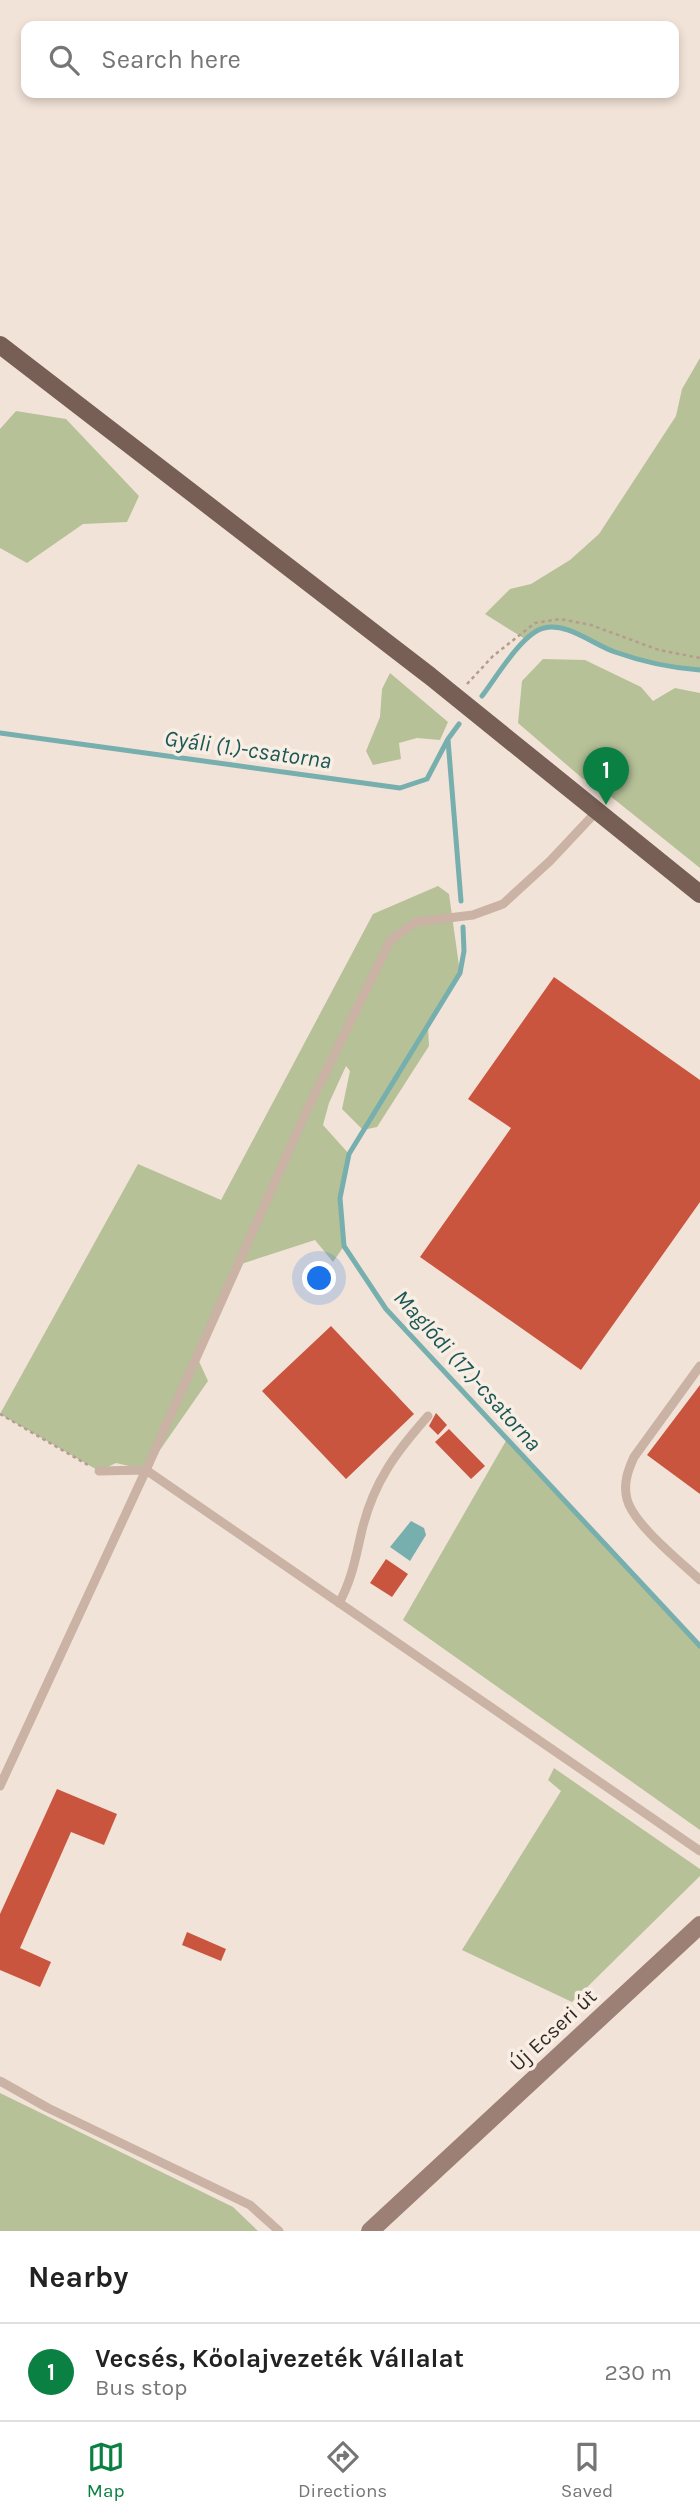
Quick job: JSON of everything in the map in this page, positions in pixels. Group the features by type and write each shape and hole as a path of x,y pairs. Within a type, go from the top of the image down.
{"main road":[{"path":"0,345 430,676 700,894"},
{"name":"Új Ecseri út","path":"370,2231 700,1925"}],"lane":[{"path":"0,1786 146,1470 307,1110 390,942 415,922 473,915 503,904 550,861 597,811"},
{"path":"700,1366 634,1457 628,1469 626,1490 631,1510 642,1525 700,1580"},
{"path":"339,1603 349,1585 363,1526 380,1480 397,1450 428,1416"},
{"path":"99,1471 146,1470 700,1852"},
{"path":"0,2081 48,2108 250,2205 279,2231"}],"path":[{"path":"464,688 493,656 535,624 560,620 591,625 659,650 700,658"},
{"path":"0,1414 99,1471"}],"green space":[{"path":"700,358 700,670 670,668 613,652 563,629 543,628 525,639 485,614 510,589 531,584 570,560 599,534 676,416 682,389"},
{"path":"16,411 66,419 139,496 127,522 83,524 27,563 0,548 0,429"},
{"path":"543,659 585,660 641,687 653,701 675,688 700,693 700,868 604,791 582,778 518,723 522,681"},
{"path":"390,673 448,722 440,740 417,738 399,743 401,759 373,765 366,751 380,717 382,689"},
{"path":"438,886 449,894 460,973 428,1026 429,1046 377,1127 363,1130 342,1109 350,1071 346,1066 329,1103 323,1125 349,1154 340,1198 344,1246 333,1262 315,1240 238,1265 197,1357 208,1381 146,1470 116,1463 99,1471 0,1414 138,1164 221,1200 373,914"},
{"path":"507,1439 700,1645 700,1830 403,1620"},
{"path":"554,1768 700,1869 700,1876 572,2002 462,1950 561,1791 548,1780"},
{"path":"0,2093 233,2207 258,2231 0,2231"}],"water":[{"path":"411,1521 424,1528 426,1535 410,1561 390,1547"}],"building":[{"path":"554,977 700,1080 700,1202 581,1370 420,1257 511,1128 468,1099"},
{"path":"331,1326 414,1414 346,1479 262,1391"},
{"path":"700,1385 700,1494 647,1455"},
{"path":"436,1413 447,1425 438,1435 429,1426"},
{"path":"449,1429 485,1466 471,1479 435,1442"},
{"path":"386,1559 408,1574 392,1597 370,1583"},
{"path":"57,1789 117,1814 104,1845 71,1832 20,1948 51,1962 40,1987 0,1970 0,1914"},
{"path":"187,1932 226,1949 221,1961 182,1945"}],"waterway":[{"name":"Gyáli (1.)-csatorna","path":"482,696 518,647 544,628 571,631 607,649 636,659 700,670"},
{"name":"Gyáli (1.)-csatorna","path":"0,733 400,788 427,779 459,724"},
{"name":"Maglódi (17.)-csatorna","path":"448,740 461,901"},
{"name":"Maglódi (17.)-csatorna","path":"463,927 464,951 460,973 349,1154 340,1198 344,1246 386,1309 700,1646"}],"place":[{"name":"Vecsés, Kőolajvezeték Vállalat","path":"606,805"}]}
